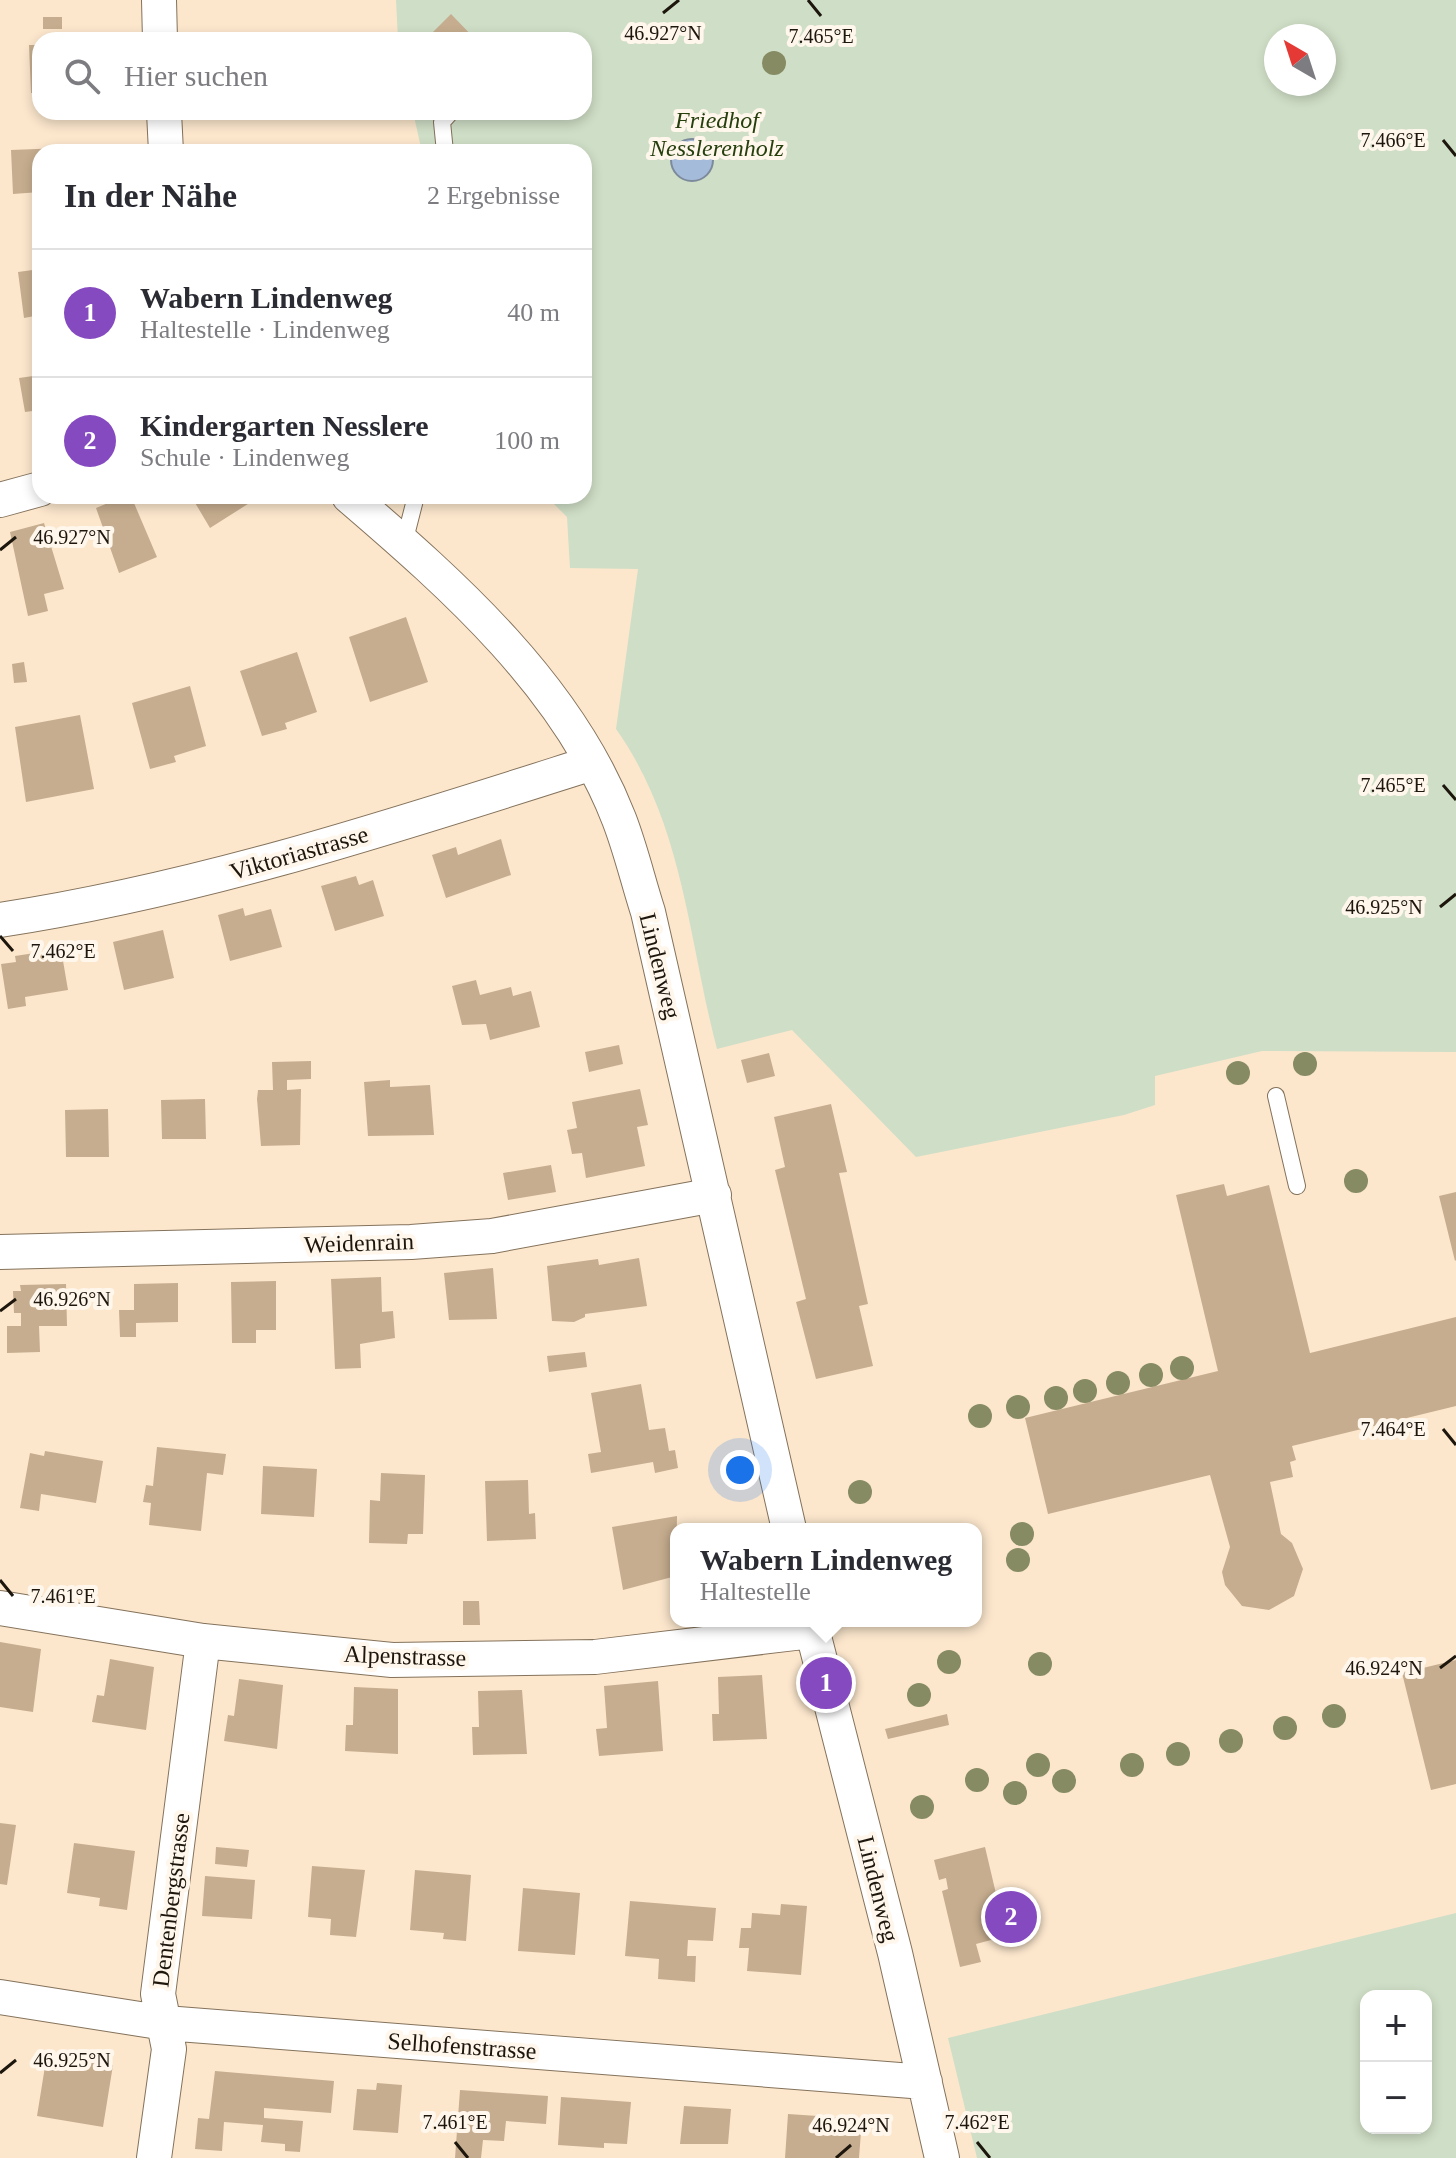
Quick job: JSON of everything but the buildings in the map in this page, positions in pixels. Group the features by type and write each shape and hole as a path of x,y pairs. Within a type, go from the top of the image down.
{"street":[{"path":"159,0 160,32"},
{"path":"164,120 166,144"},
{"path":"0,500 32,491"},
{"name":"Lindenweg","path":"358,504 404,543 538,679 592,763 619,818 648,912 788,1523"},
{"name":"Viktoriastrasse","path":"0,920 79,908 303,854 592,763"},
{"name":"Weidenrain","path":"0,1252 411,1242 492,1236 564,1226 714,1195"},
{"name":"Alpenstrasse","path":"0,1608 203,1641 392,1660 595,1657 804,1627"},
{"name":"Lindenweg","path":"811,1627 942,2158"},
{"name":"Dentenbergstrasse","path":"154,2158 169,2049 158,1994 203,1641"},
{"name":"Selhofenstrasse","path":"0,1997 165,2023 925,2082"}],"lane":[{"path":"444,120 444,144"},
{"path":"404,543 414,504"},
{"path":"1276,1096 1297,1186"}],"green space":[{"name":"Friedhof Nesslerenholz","path":"396,0 1456,0 1456,1052 1262,1051 1155,1076 1155,1105 1124,1115 916,1157 792,1030 717,1049 670,843 639,766 616,729 638,569 570,568 567,517 554,504 592,504 592,144 420,144 415,120 592,120 592,32 398,32"},
{"path":"1456,1913 1456,2158 977,2158 948,2038"}],"water":[{"path":"692,139 707,145 713,160 707,175 692,181 677,175 671,160 677,145"}],"place":[{"name":"Wabern Lindenweg","path":"826,1683"},
{"name":"Kindergarten Nesslere","path":"1011,1917"}]}
